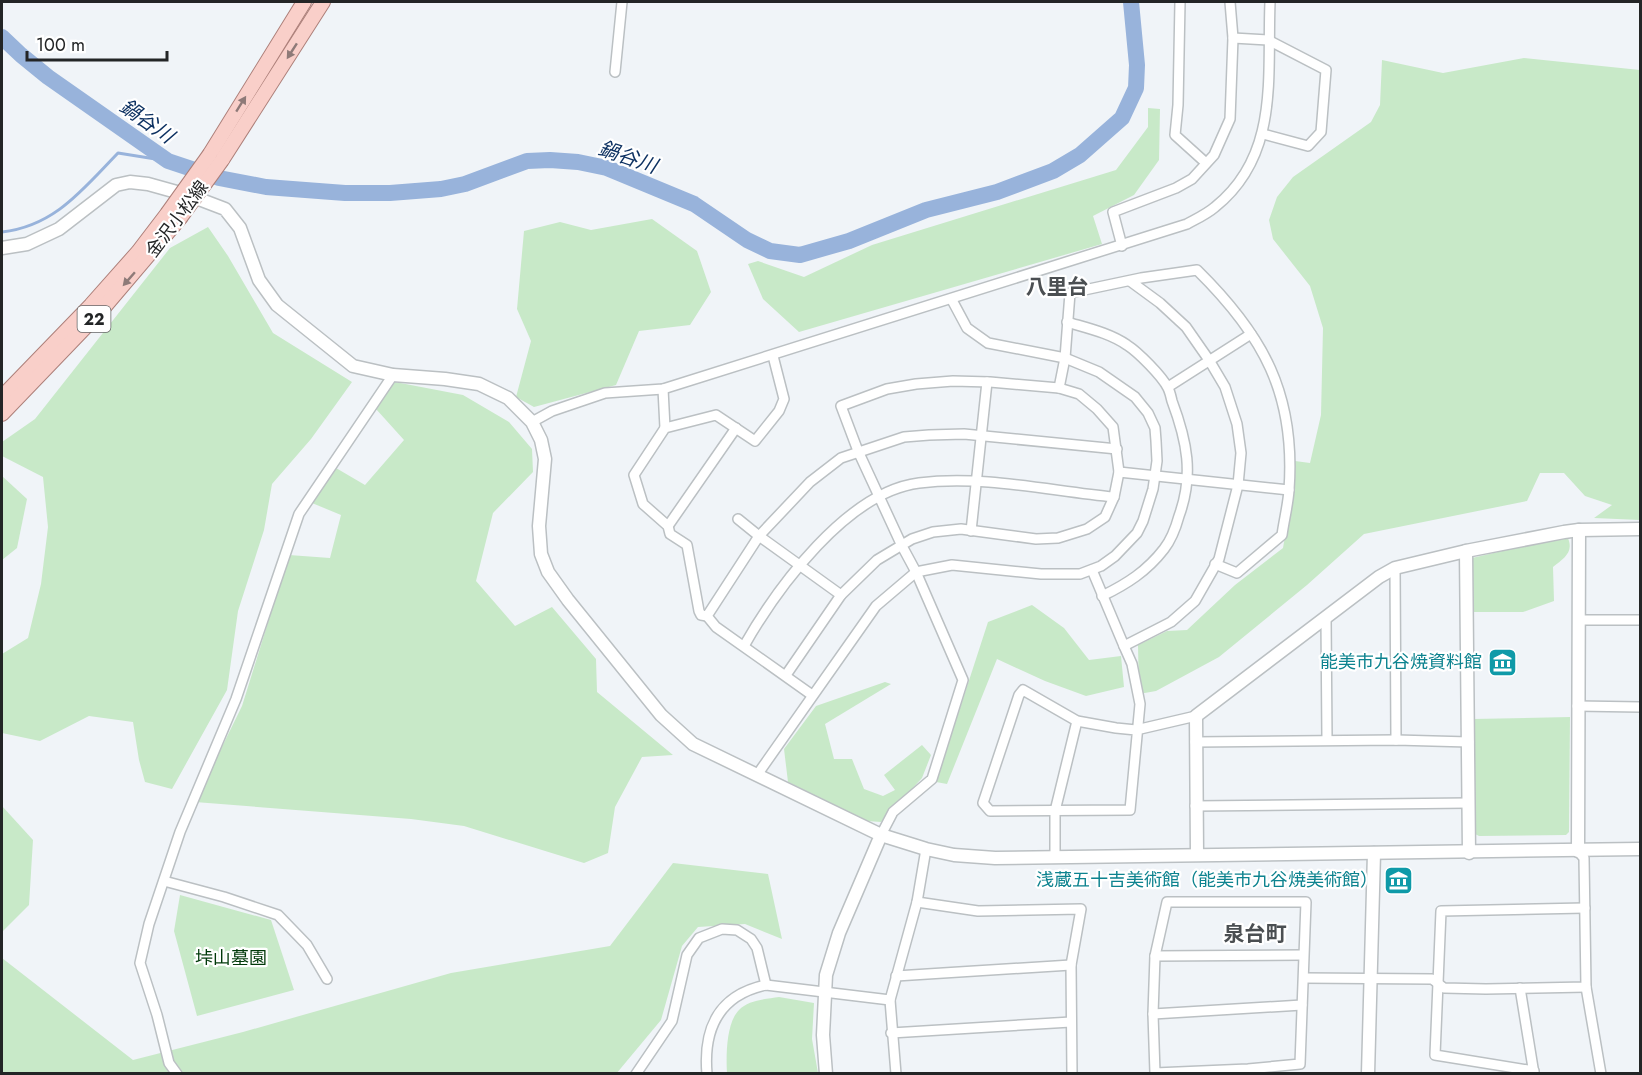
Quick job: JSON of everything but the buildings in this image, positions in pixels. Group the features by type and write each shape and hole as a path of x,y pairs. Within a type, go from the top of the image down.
{"main road":[{"name":"金沢小松線","path":"216,157 304,2"},
{"name":"金沢小松線","path":"2,414 100,312 174,216 323,2"},
{"name":"金沢小松線","path":"2,397 92,305 138,252 174,216"}],"street":[{"path":"615,72 622,2"},
{"path":"1180,2 1178,105 1175,135 1206,163"},
{"path":"1122,246 1113,212 1176,188 1192,179 1214,155 1230,119 1233,38 1230,2"},
{"path":"532,422 552,411 605,393 663,389 952,300 1187,224 1214,208 1238,186 1253,161 1263,134 1268,101 1270,2"},
{"path":"1233,38 1268,40 1326,70 1321,132 1308,146 1263,134"},
{"path":"2,248 27,244 59,229 116,185 130,182 148,184 191,196 225,209 240,228 259,280 277,305 353,366 393,375 479,384 508,398 532,422 541,440 545,459 539,526 541,554 548,572 662,716 693,744 881,835 954,855 995,858 1641,849"},
{"path":"1059,388 1065,358 1070,293 1142,278 1197,270 1234,309 1258,344 1278,383 1284,405 1289,444 1289,490 1282,535 1237,573 1215,564"},
{"path":"1124,646 1171,622 1195,601 1222,550 1238,485 1241,453 1237,424 1225,387 1209,360 1186,327 1160,303 1130,281"},
{"path":"757,775 876,606 916,572 952,565 1041,574 1080,574 1092,570 1115,556 1137,533 1149,506 1157,461 1155,428 1148,413 1135,397 1099,372 1065,358 1007,348 983,340 966,328 952,300"},
{"path":"1068,321 1127,345 1168,387 1180,418 1187,453 1186,499 1166,547 1148,567 1126,584 1102,596"},
{"path":"1168,387 1251,334"},
{"path":"665,428 716,415 755,441 779,411 784,399 773,356"},
{"path":"177,1074 169,1063 158,1015 140,963 149,924 180,832 236,699 299,514 393,375"},
{"path":"786,675 841,595 877,560 902,546 912,539 933,532 961,529 1036,539 1058,538 1087,529 1105,517 1114,496 1119,472 1113,427 1079,394 1059,388 987,382 953,381 916,384 887,389 841,406 858,451 902,546 916,572 963,680 932,779 893,812 839,933 826,975 823,1035 826,1074"},
{"path":"971,531 987,382"},
{"path":"663,389 665,428 634,476 643,504 668,526 670,534 687,545 701,615 707,616 717,627 812,695"},
{"path":"668,526 736,428"},
{"path":"707,616 759,536 777,516 824,470 841,458 858,451 904,437 929,435 981,436 1117,449"},
{"path":"1119,472 1289,490"},
{"path":"744,646 799,566 838,525 880,496 902,487 919,483 989,482 1114,496"},
{"path":"738,519 841,595"},
{"path":"1092,570 1132,664 1140,704 1136,730 1130,810 990,811 983,803 1019,695 1023,690 1077,721 1136,730 1196,716 1378,577 1395,568 1466,551 1579,530 1641,529"},
{"path":"1579,530 1578,851 1584,858 1586,987 1601,1074"},
{"path":"1466,551 1469,853"},
{"path":"1395,568 1396,740"},
{"path":"1326,618 1327,740"},
{"path":"1578,620 1641,620"},
{"path":"1577,706 1641,706"},
{"path":"1196,716 1197,854"},
{"path":"1055,857 1055,811 1077,721"},
{"path":"1195,742 1396,740 1469,742"},
{"path":"1195,806 1468,802"},
{"path":"896,1074 890,1000 917,902 926,849"},
{"path":"1368,1074 1374,853"},
{"path":"164,882 224,897 278,915 307,945 327,980"},
{"path":"917,902 978,911 1081,909 1071,965 1072,1074"},
{"path":"1306,902 1300,1065 1248,1071 1155,1073 1153,1014 1155,956 1167,903 1306,902"},
{"path":"1520,988 1534,1072 1435,1055 1441,911 1585,908"},
{"path":"636,1074 672,1021 687,954 699,938 722,929 737,930 751,939 757,948 766,985"},
{"path":"1155,956 1303,955"},
{"path":"896,976 1071,965"},
{"path":"1304,978 1432,979 1444,988 1586,987"},
{"path":"707,1074 707,1045 714,1021 723,1006 746,991 766,985 890,1000"},
{"path":"1153,1014 1302,1005"},
{"path":"891,1033 1071,1022"}],"green space":[{"path":"1524,58 1640,70 1640,520 1594,518 1612,505 1585,496 1564,473 1540,473 1527,501 1364,534 1307,585 1219,657 1156,691 1139,694 1138,645 1167,631 1187,630 1235,585 1283,548 1292,496 1295,461 1310,463 1321,415 1323,328 1310,286 1273,239 1269,220 1277,197 1293,177 1371,122 1380,105 1382,60 1443,73"},
{"path":"1148,108 1160,109 1159,160 1134,195 1093,216 1102,244 799,332 763,299 748,264 758,261 804,277 872,245 1116,170 1148,127"},
{"path":"652,219 697,251 711,292 690,325 639,331 616,385 534,407 516,397 531,341 517,309 524,231 560,222 591,230"},
{"path":"208,227 228,256 273,333 352,382 311,439 272,484 264,530 238,611 227,690 172,789 145,782 133,722 89,716 40,741 2,733 2,654 28,638 41,584 48,527 43,477 2,456 2,442 35,419 170,248"},
{"path":"395,382 463,395 509,422 532,449 533,472 493,513 476,581 515,626 552,607 596,659 597,692 673,755 642,757 615,807 608,853 584,863 464,826 411,819 195,802 242,706 289,555 330,558 341,515 312,503 336,468 365,485 404,440 376,409"},
{"path":"2,476 27,499 17,548 2,560"},
{"path":"1567,536 1569,550 1553,567 1554,601 1523,612 1474,612 1471,609 1472,558"},
{"path":"1032,605 1064,628 1089,660 1121,656 1124,687 1086,696 1045,681 997,659 947,784 936,782 988,622"},
{"path":"885,682 891,684 825,724 834,759 852,759 864,789 883,796 895,790 884,775 922,745 931,755 922,778 881,822 867,821 788,782 784,749 816,706"},
{"path":"1570,717 1569,832 1566,835 1479,836 1475,834 1473,719"},
{"path":"2,806 33,840 29,905 2,932"},
{"path":"673,863 768,874 782,939 745,924 698,927 682,946 661,1020 616,1074 2,1073 2,958 133,1060 243,1032 451,973 610,946"},
{"name":"垰山墓園","path":"180,895 271,920 294,990 197,1016 174,931"},
{"path":"779,997 814,1003 812,1039 818,1073 727,1073 729,1031 739,1010 747,1004"}],"waterway":[{"name":"鍋谷川","path":"2,37 48,77 168,161 219,178 266,187 345,193 390,193 441,189 465,184 527,161 578,162 607,168 694,204 747,240 770,251 800,255 849,241 926,210 997,192 1053,171 1080,155 1122,118 1136,88 1137,65 1131,2"},
{"path":"2,232 21,228 53,214 80,192 118,153 168,161"}],"place":[{"name":"能美市九谷焼資料館","path":"1503,662"},
{"name":"浅蔵五十吉美術館（能美市九谷焼美術館）","path":"1399,880"}],"district":[{"name":"八里台","path":"1057,287"},
{"name":"泉台町","path":"1255,934"}]}
